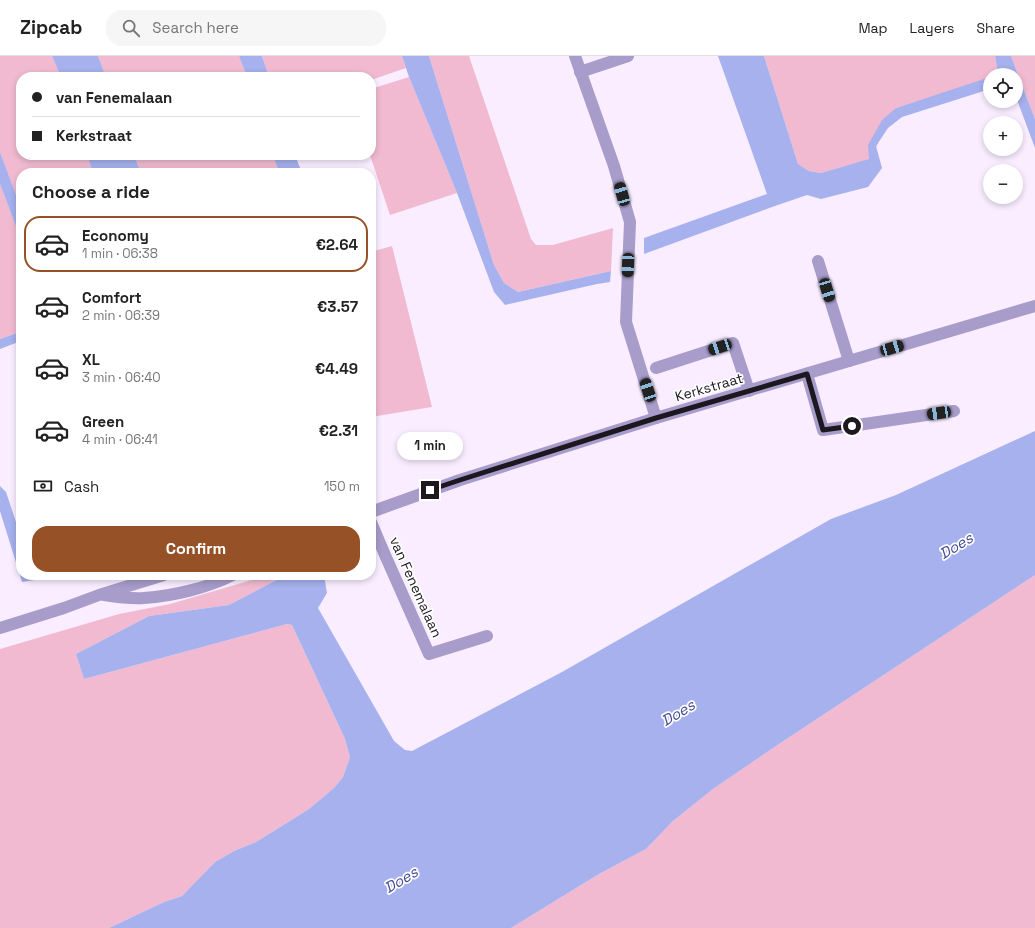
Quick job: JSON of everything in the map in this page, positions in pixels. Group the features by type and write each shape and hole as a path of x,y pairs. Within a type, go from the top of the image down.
{"street":[{"path":"575,56 614,166 630,222 626,322 656,418"},
{"path":"580,72 624,57"},
{"path":"818,261 849,361"},
{"name":"Kerkstraat","path":"376,510 460,480 656,418 1035,306"},
{"path":"656,368 733,343 749,391"},
{"path":"807,374 823,430 954,411"},
{"name":"van Fenemalaan","path":"376,534 429,654 487,636"},
{"path":"0,628 148,580"},
{"path":"99,595 123,598 144,598 186,592 221,580"}],"shaded area":[{"path":"0,56 52,56 59,72 16,72 16,160 89,160 91,168 16,168 16,195 0,152"},
{"path":"98,56 239,56 245,72 104,72"},
{"path":"262,56 402,56 406,68 376,78 376,72 267,72"},
{"path":"429,56 469,56 531,239 536,245 553,245 613,228 611,271 518,292 504,283 494,265"},
{"path":"764,56 995,56 997,68 983,68 983,80 896,108 870,159 821,173 809,171 798,164"},
{"path":"1011,56 1035,56 1035,119 1023,88 1023,68 1016,68"},
{"path":"409,77 457,193 390,215 376,173 376,168 374,168 372,160 376,160 376,87"},
{"path":"136,160 275,160 277,168 139,168"},
{"path":"0,184 16,227 16,333 0,339"},
{"path":"392,246 432,407 376,416 376,251"},
{"path":"1035,575 1035,928 511,928 599,874 646,849 673,821 713,789"},
{"path":"252,580 276,580 229,605 149,616 76,654 84,679 287,624 292,625 345,739 350,757 343,777 334,788 309,809 256,842 234,851 215,862 182,896 164,902 109,928 0,928 0,649 119,614 170,604"}],"water":[{"path":"52,56 98,56 104,72 59,72"},
{"path":"239,56 262,56 267,72 245,72"},
{"path":"402,56 429,56 494,265 504,283 518,292 611,271 610,282 505,305 494,292 457,193 409,77"},
{"path":"718,56 764,56 798,164 809,171 821,173 869,159 868,145 882,120 896,108 983,79 983,91 902,117 888,128 876,146 882,168 868,187 821,199 807,195 644,254 644,238 767,194"},
{"path":"995,56 1011,56 1016,68 997,68"},
{"path":"1023,88 1035,119 1035,148 1020,108 1023,108"},
{"path":"0,152 16,195 16,227 0,184"},
{"path":"89,160 136,160 139,168 91,168"},
{"path":"275,160 297,160 300,168 277,168"},
{"path":"16,333 16,343 0,349 0,339"},
{"name":"Does","path":"1035,431 1035,575 713,789 673,821 646,849 599,874 511,928 109,928 164,902 182,896 215,862 234,851 256,842 309,809 334,788 343,777 350,757 345,739 292,625 287,624 84,679 76,654 149,616 229,605 276,580 325,580 327,593 318,608 394,741 405,750 412,751 562,672 831,519 896,495"},
{"path":"0,486 6,492 16,522 16,563 0,511"},
{"path":"21,580 35,580 22,582"}],"route":[{"path":"430,490 656,418 807,374 823,430 852,426"}]}
